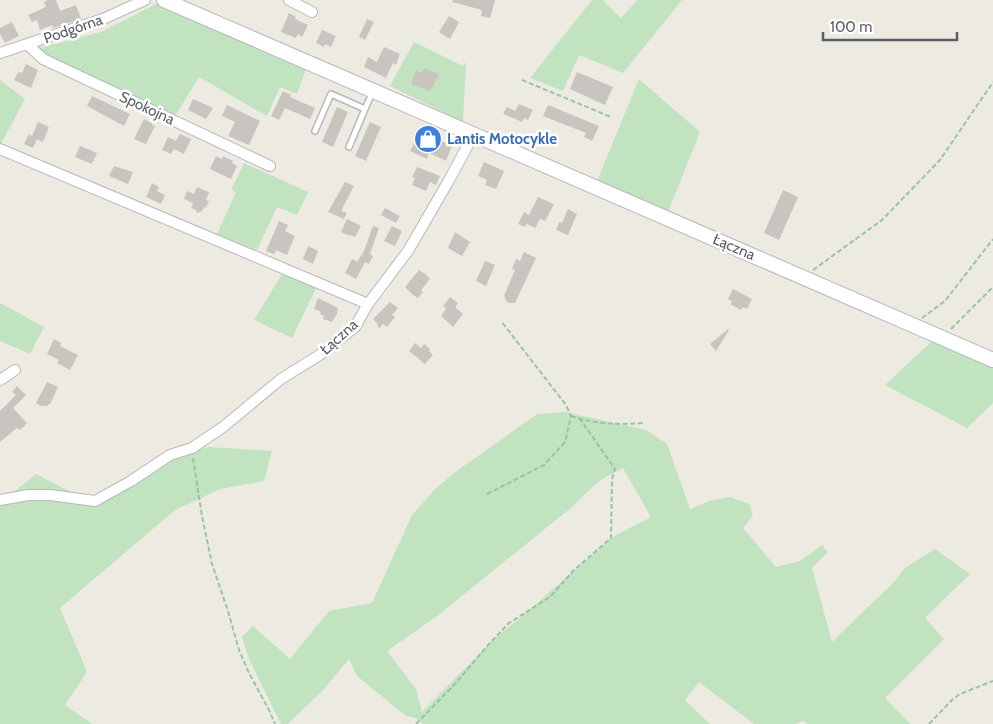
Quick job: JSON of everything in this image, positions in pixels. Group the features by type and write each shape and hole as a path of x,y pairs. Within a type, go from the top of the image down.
{"street":[{"name":"Podgórna","path":"0,53 103,19 145,0"},
{"name":"Łączna","path":"164,0 993,360"},
{"path":"290,0 312,12"},
{"name":"Spokojna","path":"27,44 43,59 270,166"},
{"name":"Łączna","path":"0,500 28,494 94,501 131,481 170,455 192,448 223,427 282,379 318,356 355,327 368,304 408,251 474,134"},
{"path":"0,149 368,304"},
{"path":"0,380 15,370"}],"lane":[{"path":"349,146 373,91"},
{"path":"315,131 332,94 365,109"}],"path":[{"path":"522,80 610,117"},
{"path":"804,277 882,220 940,160 993,82"},
{"path":"912,325 945,301 993,239"},
{"path":"942,338 993,286"},
{"path":"487,494 544,465 565,442 571,416 566,405 502,321"},
{"path":"571,416 625,425 644,423"},
{"path":"416,724 455,684 509,623 550,597 574,570 611,538 612,479 615,469 580,419"},
{"path":"192,448 202,516 212,564 239,650 274,724"},
{"path":"929,724 960,694 993,681"}],"green space":[{"path":"592,0 603,0 621,18 637,0 682,0 623,73 579,55 563,91 530,78"},
{"path":"158,3 306,69 297,94 280,87 267,116 199,77 175,116 47,55 39,48 101,32"},
{"path":"414,42 463,66 466,62 463,122 390,86"},
{"path":"639,79 700,132 668,212 597,181"},
{"path":"0,80 25,99 1,144 0,144"},
{"path":"244,163 308,192 297,215 277,207 257,250 217,234 236,192 231,190"},
{"path":"282,274 316,288 292,338 254,320"},
{"path":"0,303 44,327 30,354 0,341"},
{"path":"933,340 993,364 993,403 967,428 885,385"},
{"path":"565,412 646,430 667,444 690,509 712,500 731,497 749,504 753,515 743,528 776,567 800,561 822,545 828,552 812,568 832,642 895,581 905,568 935,549 970,574 925,618 944,639 885,698 911,724 808,724 803,721 795,724 754,724 699,682 685,700 710,724 423,724 416,718 406,716 357,676 349,659 324,689 288,724 281,724 249,659 242,637 253,626 290,659 329,611 372,603 412,515 435,489 454,473 537,414","holes":["623,468 651,517 614,536 496,637 422,712 416,689 387,651 437,616 572,507 599,481"]},
{"path":"209,447 272,451 264,481 220,489 175,510 60,608 87,672 65,705 92,724 0,724 0,503 36,474 94,504 152,462"}],"building":[{"path":"56,0 60,11 76,5 81,19 53,28 52,25 40,30 37,20 32,22 28,15 46,7 44,2"},
{"path":"453,0 495,0 490,18 481,16 482,10 452,2"},
{"path":"289,13 296,17 295,19 308,25 302,37 298,34 296,38 281,32"},
{"path":"449,16 459,22 450,39 439,32"},
{"path":"367,19 374,22 365,40 359,37"},
{"path":"12,22 19,36 5,43 0,34 0,28"},
{"path":"322,30 336,36 331,47 325,44 324,47 316,43"},
{"path":"384,47 400,54 396,65 393,63 386,78 364,67 368,57 377,62"},
{"path":"26,64 38,70 31,88 14,80 18,72 22,73"},
{"path":"424,68 439,74 430,91 411,84 416,70 422,73"},
{"path":"577,72 613,87 605,105 570,89"},
{"path":"283,91 291,95 290,97 315,108 310,119 285,108 279,120 271,116"},
{"path":"92,96 130,114 124,126 87,106"},
{"path":"193,99 213,108 206,119 188,110"},
{"path":"519,104 533,110 528,120 524,118 522,122 503,114 507,107 515,111"},
{"path":"227,105 260,121 249,145 228,136 235,122 222,116"},
{"path":"548,105 599,126 592,141 584,137 586,133 543,116"},
{"path":"337,107 348,112 333,147 322,142"},
{"path":"144,119 155,126 146,144 134,139"},
{"path":"38,122 49,127 43,142 37,139 33,148 24,144 29,134 32,136"},
{"path":"370,122 381,127 366,161 355,156"},
{"path":"421,131 452,146 446,161 429,153 427,159 410,151"},
{"path":"180,134 191,139 184,154 174,149 171,154 162,150 168,137 176,141"},
{"path":"80,146 97,153 92,164 75,157"},
{"path":"216,156 222,159 223,156 233,161 232,163 237,166 231,179 210,169"},
{"path":"484,162 504,171 496,189 485,185 487,180 478,176"},
{"path":"114,166 133,172 128,184 109,176"},
{"path":"417,167 440,176 436,185 430,182 426,191 412,185 415,178 412,177"},
{"path":"345,182 354,186 341,211 347,213 344,219 328,212"},
{"path":"152,183 159,187 157,191 165,195 161,204 146,197"},
{"path":"197,187 209,192 206,200 209,201 206,208 204,207 202,211 197,213 196,210 191,208 193,203 184,199 187,191 194,194"},
{"path":"783,190 798,197 779,240 764,233"},
{"path":"538,197 554,204 545,221 540,219 535,228 527,224 525,227 518,224 524,212 529,215"},
{"path":"385,208 400,216 396,223 381,215"},
{"path":"568,209 577,214 568,235 556,230 559,222 562,223"},
{"path":"347,219 361,226 355,237 341,232"},
{"path":"279,221 288,225 285,231 295,236 287,255 276,250 274,254 266,251"},
{"path":"373,226 379,228 370,254 373,256 369,264 365,262 356,279 345,273 352,259 357,262 364,251"},
{"path":"392,226 402,231 395,246 384,241"},
{"path":"455,232 470,242 462,256 448,248"},
{"path":"308,246 318,251 313,264 303,259"},
{"path":"524,252 536,258 515,303 510,303 507,302 504,296 515,270 512,269 516,259 520,261"},
{"path":"485,261 495,265 486,286 476,281"},
{"path":"419,270 430,279 421,290 423,292 418,298 405,287"},
{"path":"733,289 752,299 747,309 743,307 741,310 730,304 733,302 728,299"},
{"path":"450,297 458,303 455,307 463,314 453,327 441,316 446,308 443,306"},
{"path":"318,298 338,308 332,322 323,319 324,316 320,314 321,312 314,309"},
{"path":"390,302 398,308 392,315 395,317 387,327 383,324 379,329 373,319"},
{"path":"729,330 716,351 710,344"},
{"path":"54,339 61,343 60,346 78,355 70,370 57,363 59,360 47,354"},
{"path":"415,343 421,348 424,344 433,355 425,364 409,351"},
{"path":"47,382 58,387 50,404 41,406 36,403"},
{"path":"17,386 26,395 13,408 27,423 20,430 17,428 0,442 0,411 16,395 12,392"}],"place":[{"name":"Lantis Motocykle","path":"428,139"}]}
